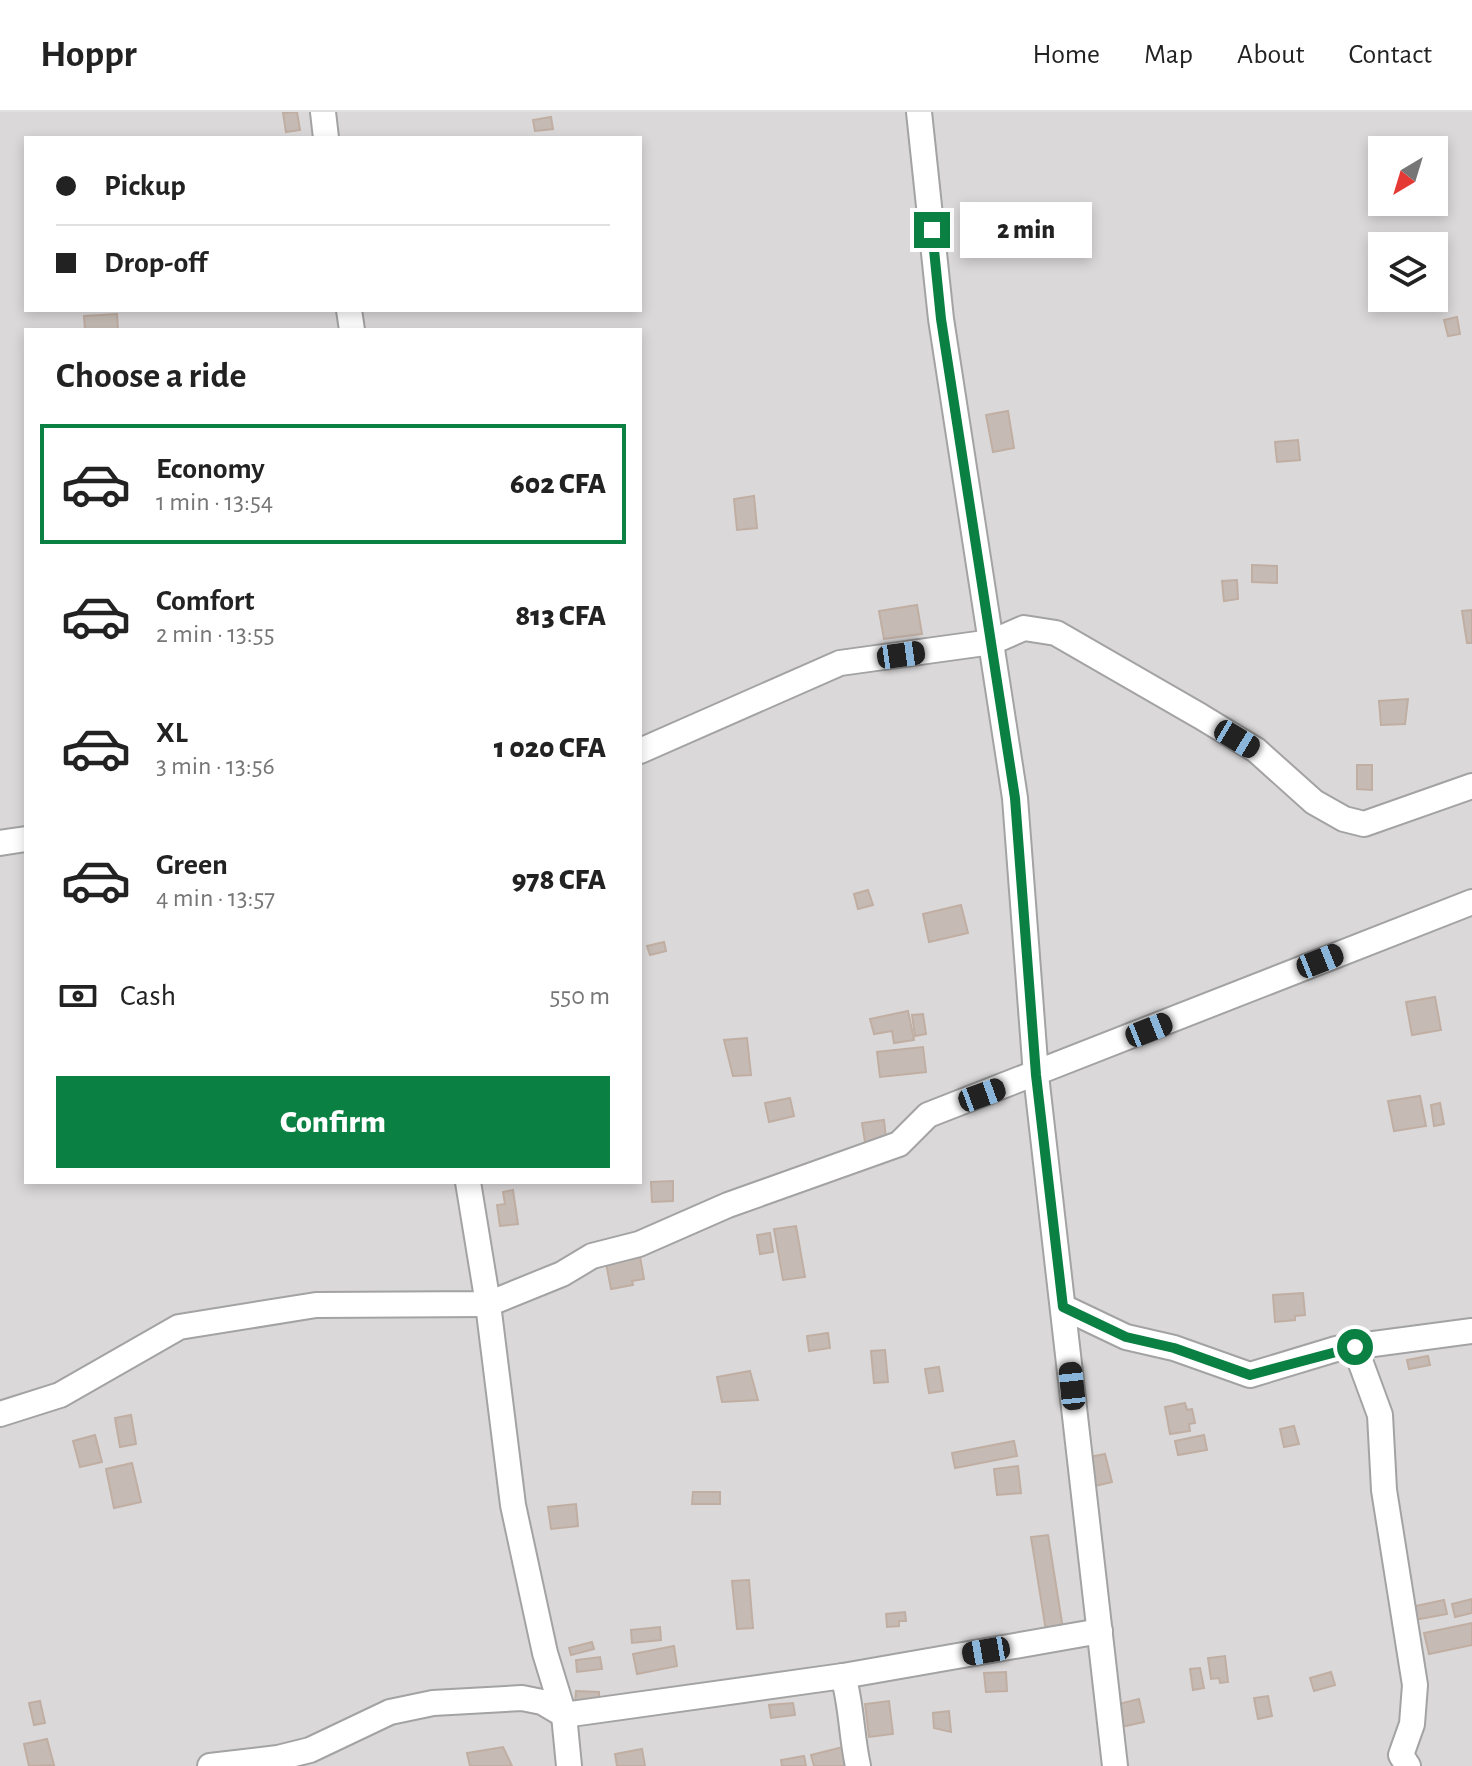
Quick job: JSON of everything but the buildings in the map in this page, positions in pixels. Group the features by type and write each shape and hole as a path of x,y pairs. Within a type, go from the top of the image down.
{"street":[{"path":"323,112 326,136"},
{"path":"919,112 941,319 1015,798 1036,1075 1115,1766"},
{"path":"642,750 840,663 992,642 1024,628 1056,633 1256,750 1314,802 1344,819 1364,824 1472,786"},
{"path":"0,843 24,839"},
{"path":"0,1414 60,1395 179,1327 316,1305 488,1304 562,1274 592,1256 639,1244 743,1200 899,1144 928,1115 1472,902"},
{"path":"468,1184 488,1304 513,1505 545,1653 564,1715 569,1766"},
{"path":"1063,1307 1126,1337 1174,1348 1250,1375 1355,1347 1472,1331"},
{"path":"1355,1347 1380,1415 1384,1490 1403,1594 1415,1685 1412,1724 1401,1755 1408,1766"},
{"path":"210,1766 278,1758 310,1750 390,1712 433,1703 522,1698 542,1702 564,1715 843,1676 1100,1631"},
{"path":"843,1676 852,1706 851,1736 858,1766"}],"shaded area":[{"path":"0,112 1472,112 1472,1766 0,1766"}],"route":[{"path":"932,230 941,319 1015,798 1036,1075 1063,1307 1126,1337 1174,1348 1250,1375 1336,1349 1355,1347"}]}
